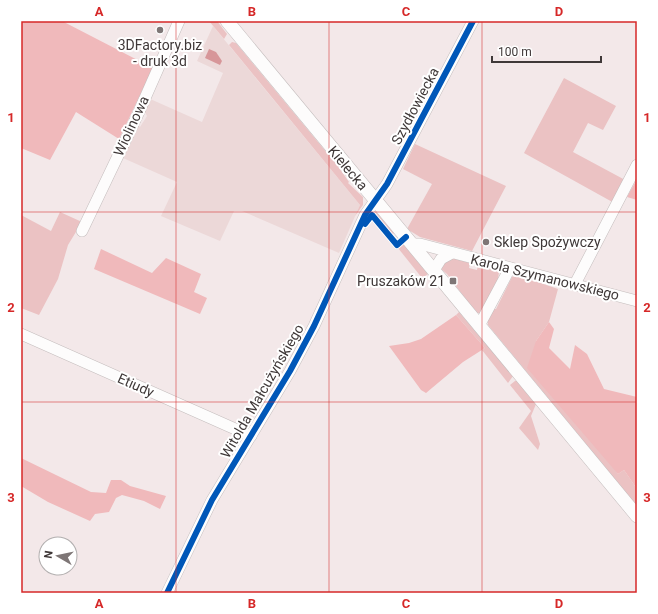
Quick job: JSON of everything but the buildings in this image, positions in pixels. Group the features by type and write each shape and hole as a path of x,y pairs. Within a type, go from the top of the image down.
{"main road":[{"name":"Kielecka","path":"226,21 637,516"}],"street":[{"name":"Wiolinowa","path":"82,231 138,114 179,21"},
{"name":"Szydłowiecka","path":"376,201 387,184 473,21"},
{"path":"575,284 637,165"},
{"name":"Witolda Małcużyńskiego","path":"167,593 212,500 252,436 314,326 365,215 376,201"},
{"name":"Karola Szymanowskiego","path":"412,244 420,244 637,301"},
{"name":"Karola Szymanowskiego","path":"434,270 441,259 452,253"},
{"path":"480,326 510,268"},
{"name":"Etiudy","path":"21,334 252,436"}],"shaded area":[{"path":"21,21 62,21 153,68 119,139 76,112 50,160 21,148"},
{"path":"209,21 217,21 227,34 224,39"},
{"path":"213,26 360,205 339,253 242,211 234,211 220,241 161,216 177,182 123,158 137,124 140,127 147,116 144,110 148,98 202,122 223,73 197,61"},
{"path":"232,42 236,43 337,165 349,182 348,183 363,197 363,205 355,216 360,205 229,45"},
{"path":"209,49 216,52 222,61 220,65 205,58"},
{"path":"564,78 616,106 603,130 588,123 573,152 627,181 616,204 524,153"},
{"path":"415,144 506,186 472,251 420,237 407,229 432,184 403,169"},
{"path":"637,179 637,200 627,197"},
{"path":"60,212 82,222 68,245 58,279 39,315 21,308 21,215 51,231"},
{"path":"376,212 394,233 391,236 372,213"},
{"path":"403,244 428,274 422,278 398,248"},
{"path":"101,249 152,273 166,258 201,274 194,292 207,298 200,314 94,269"},
{"path":"449,257 470,263 469,268 477,270 478,265 495,268 499,272 498,279 481,313 476,313 447,274 439,267"},
{"path":"517,275 558,289 549,322 536,341 618,474 624,470 637,489 637,506 488,325 488,320 494,309 496,309 512,277"},
{"path":"459,312 513,376 508,383 482,350 485,348 456,315"},
{"path":"456,315 485,348 463,362 426,393 421,390 389,346 409,343 421,339"},
{"path":"549,322 554,329 549,348 570,369 575,345 587,354 604,389 637,397 637,489 624,470 618,474 527,368 536,341"},
{"path":"517,381 536,404 531,416 540,444 538,450 519,428 531,411 510,385"},
{"path":"21,458 91,492 106,493 111,480 121,480 130,486 166,496 160,509 144,501 122,495 116,498 109,512 95,514 90,521 48,502 21,486"}],"cycle path":[{"path":"167,593 212,500 290,371 314,326 365,215 387,184 473,21"},
{"path":"365,224 372,215 397,245 406,237"}],"place":[{"name":"3DFactory.biz - druk 3d","path":"160,30"},
{"name":"Sklep Spożywczy","path":"486,242"},
{"name":"Pruszaków 21","path":"453,281"}]}
